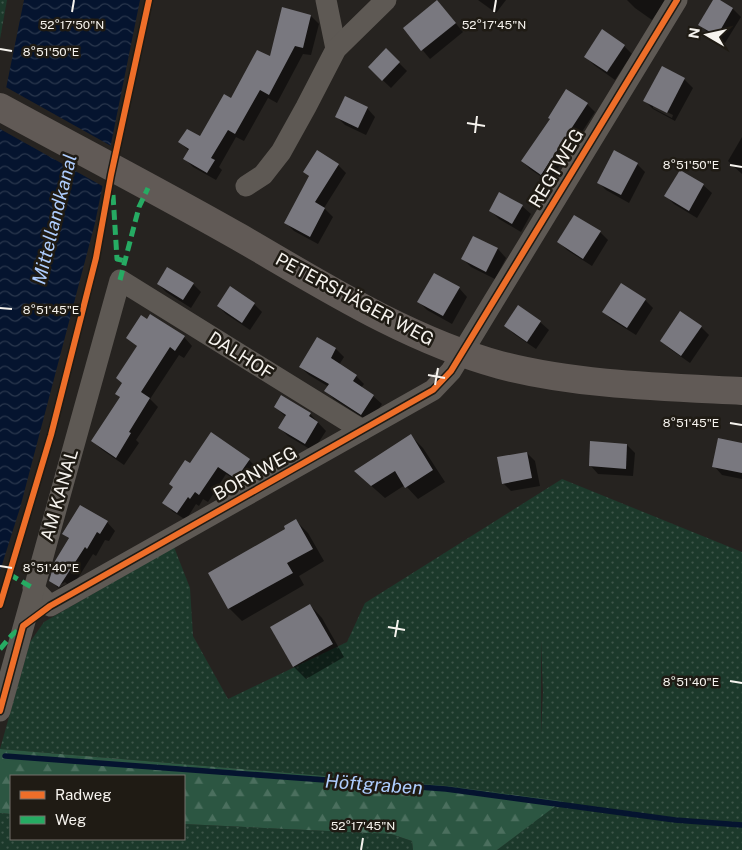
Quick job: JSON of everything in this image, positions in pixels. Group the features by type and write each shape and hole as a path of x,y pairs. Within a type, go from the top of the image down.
{"street":[{"path":"326,0 336,49"},
{"path":"246,186 264,175 281,152 336,49 386,0"},
{"name":"REGTWEG","path":"462,352 676,0"},
{"name":"PETERSHÄGER WEG","path":"0,106 223,228 362,307 414,333 462,352 501,365 551,376 641,385 742,391"},
{"name":"DALHOF","path":"120,280 362,430"},
{"name":"AM KANAL","path":"0,711 120,280"},
{"name":"BORNWEG","path":"34,588 50,606 433,390 451,371 462,352"}],"green space":[{"path":"0,0 7,0 0,39"},
{"path":"562,479 742,552 742,850 497,850 561,801 448,786 0,749 30,642 44,622 174,547 190,588 193,636 228,699 347,642 365,603","holes":["541,640 543,692 541,734"]},
{"path":"0,749 448,786 562,801 497,850 413,850 412,841 391,834 185,824 185,775 10,775 10,814 0,813"},
{"path":"0,813 10,814 10,840 185,840 185,824 391,834 412,841 413,850 0,850"}],"water":[{"name":"Mittellandkanal","path":"24,0 140,0 95,223 20,508 0,571 0,118"}],"pier":[{"path":"4,86 113,147 104,187 0,129 0,106"}],"building":[{"path":"437,0 456,23 421,51 403,28"},
{"path":"713,0 720,0 733,8 717,36 698,25"},
{"path":"282,7 311,15 303,48 295,46 269,95 260,90 235,134 228,130 211,158 215,160 207,173 183,159 189,149 178,142 187,129 200,136 224,94 231,98 257,50 270,56"},
{"path":"602,29 625,45 607,72 584,57"},
{"path":"386,48 400,62 382,81 368,67"},
{"path":"662,66 685,78 667,113 643,101"},
{"path":"566,89 588,103 541,175 521,161 550,119 548,118"},
{"path":"345,96 368,107 358,128 335,117"},
{"path":"317,150 339,164 315,202 325,208 310,237 284,223 309,176 303,172"},
{"path":"614,150 638,163 621,195 597,183"},
{"path":"680,170 704,184 689,211 664,196"},
{"path":"499,192 523,205 512,224 489,211"},
{"path":"574,215 601,231 583,259 557,242"},
{"path":"473,236 498,248 486,272 461,259"},
{"path":"167,267 194,283 183,300 157,284"},
{"path":"434,273 460,287 443,316 417,302"},
{"path":"621,283 646,299 627,328 602,312"},
{"path":"230,286 255,303 242,323 217,306"},
{"path":"518,305 541,321 527,342 504,326"},
{"path":"680,311 702,326 681,356 660,341"},
{"path":"150,314 185,336 175,351 170,347 141,392 150,398 129,432 131,433 116,458 91,441 120,397 115,394 122,383 116,378 137,346 126,338 141,315 147,319"},
{"path":"317,337 336,348 331,358 357,375 353,381 374,395 361,415 324,391 329,384 299,367"},
{"path":"281,395 311,413 309,416 318,422 305,444 278,428 286,415 274,407"},
{"path":"211,432 250,459 236,479 218,467 199,495 195,492 190,499 188,497 177,513 162,503 173,487 169,484 185,460 190,463"},
{"path":"411,434 433,470 405,488 395,471 371,486 354,471"},
{"path":"718,438 742,443 742,473 712,467"},
{"path":"590,441 627,444 626,469 589,466"},
{"path":"527,452 532,478 502,484 497,457"},
{"path":"80,505 108,521 100,534 97,532 87,549 85,547 59,587 49,581 55,561 69,538 62,534"},
{"path":"296,519 313,549 287,563 293,573 228,609 208,573 285,529 284,526"},
{"path":"310,604 333,644 293,667 270,627"}],"waterway":[{"name":"Höftgraben","path":"5,756 446,789 675,820 742,825"}],"marked path":[{"path":"120,280 139,207 148,188"},
{"path":"113,195 117,259 125,261"},
{"path":"9,574 33,588"},
{"path":"0,649 23,626"}],"cycle path":[{"path":"0,605 51,435 96,258 111,175 149,0"},
{"path":"0,711 23,626 50,606 433,390 451,371 677,0"}]}
